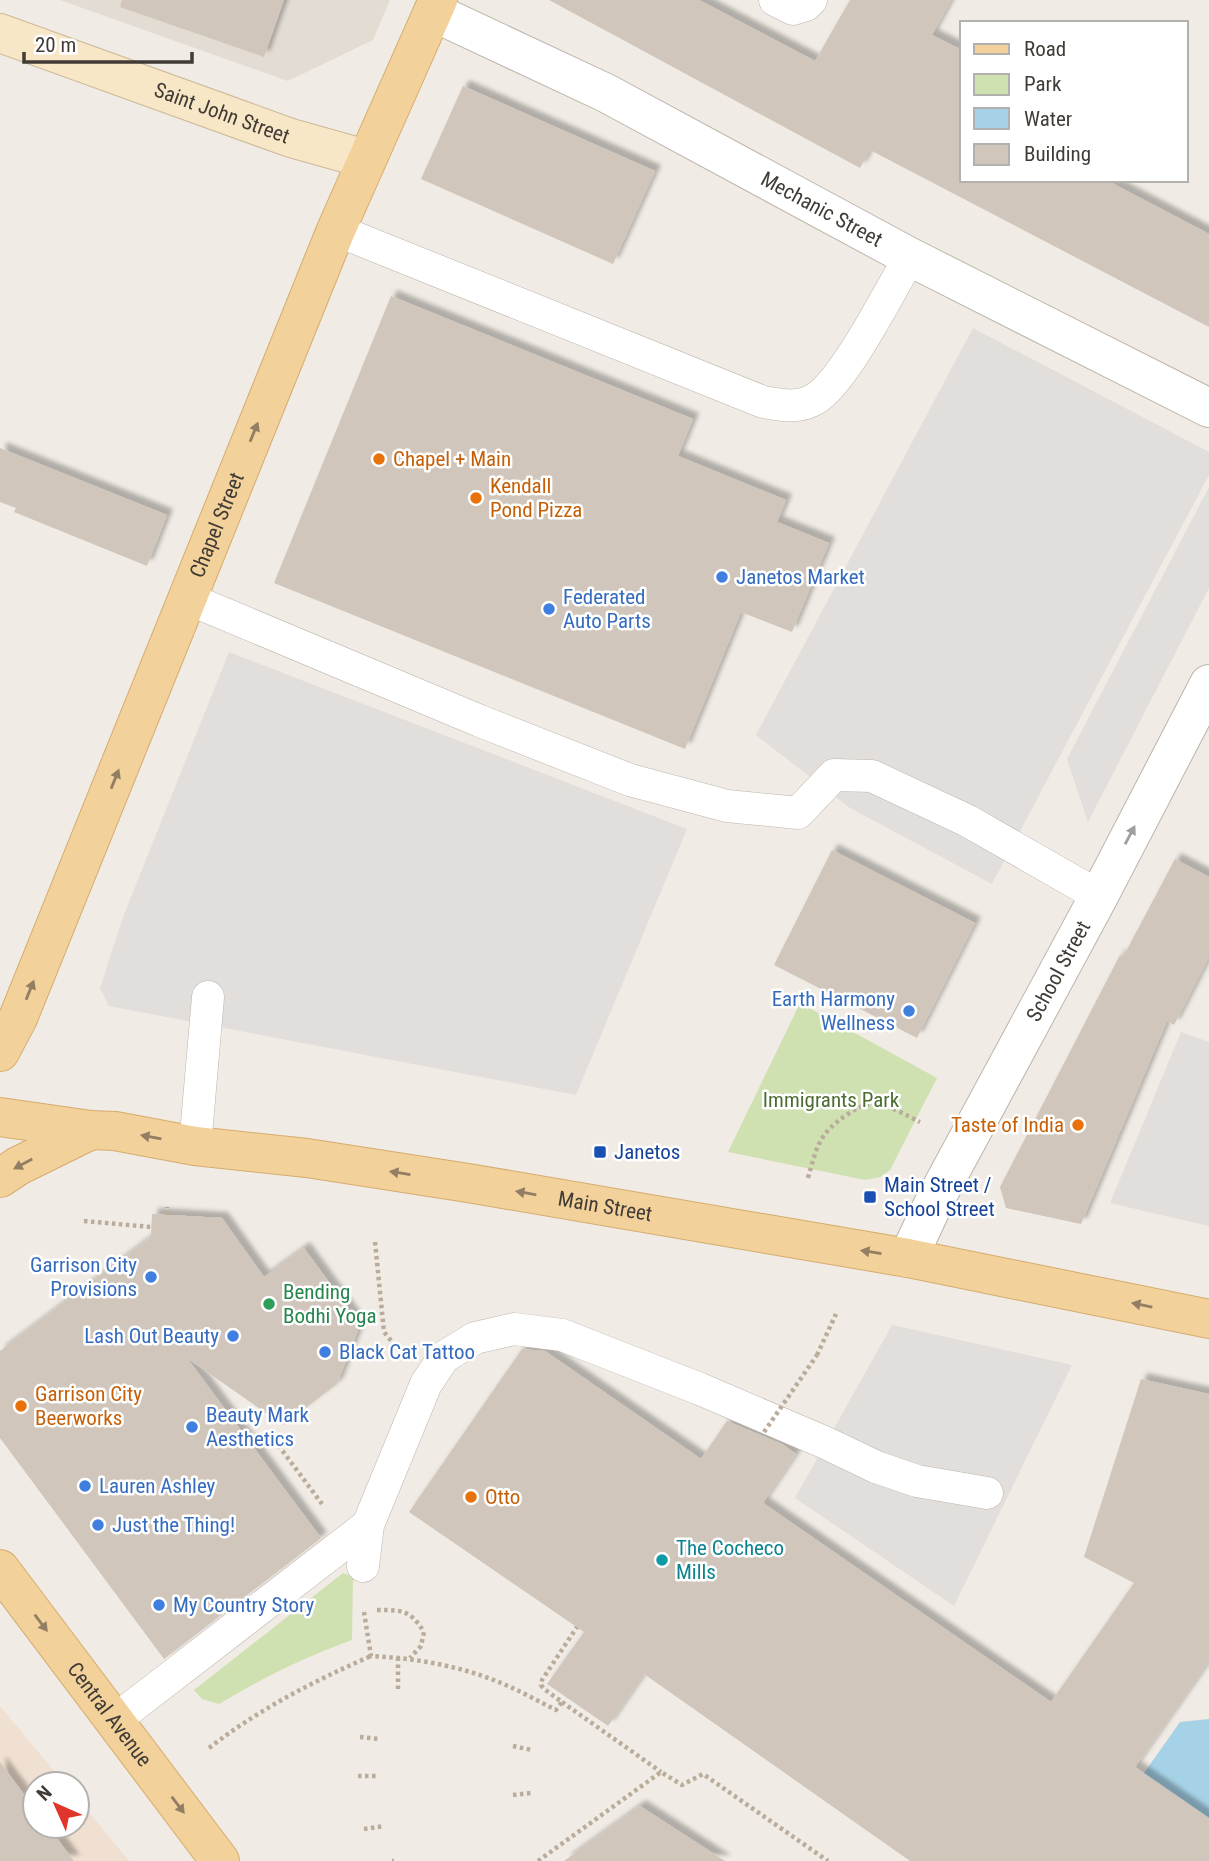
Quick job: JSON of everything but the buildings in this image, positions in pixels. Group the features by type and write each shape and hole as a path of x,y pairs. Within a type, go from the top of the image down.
{"main road":[{"name":"Chapel Street","path":"0,1052 18,1018 336,230 436,6"},
{"name":"Main Street","path":"0,1117 115,1131 195,1146 307,1158 468,1183 908,1258 1209,1319"},
{"path":"0,1178 18,1166 91,1130"},
{"name":"Central Avenue","path":"0,1569 220,1861"}],"street":[{"name":"Mechanic Street","path":"436,6 606,93 910,257 1209,408"},
{"name":"Saint John Street","path":"0,33 291,138 366,159"},
{"name":"School Street","path":"908,1258 936,1198 1099,896 1209,684"}],"lane":[{"path":"775,0 793,9 806,5 811,0"},
{"path":"336,230 763,402 789,407 815,399 839,377 910,257"},
{"path":"189,599 468,716 631,780 727,806 798,813 834,775 872,776 968,821 1099,896"},
{"path":"195,1146 208,997"},
{"path":"363,1566 368,1525 426,1384 444,1357 475,1338 514,1329 562,1335 713,1394 876,1467 917,1481 987,1493"},
{"path":"115,1720 368,1525"}],"path":[{"path":"808,1178 817,1144 824,1132 858,1108 873,1104 890,1108 924,1124"},
{"path":"167,1207 167,1215"},
{"path":"84,1221 151,1227"},
{"path":"375,1242 384,1332 426,1384"},
{"path":"764,1432 817,1355 836,1314"},
{"path":"270,1434 328,1511"},
{"path":"372,1656 364,1610 396,1610 414,1617 424,1632 421,1646 410,1658"},
{"path":"577,1627 542,1680 544,1689 681,1785 703,1774 828,1861"},
{"path":"209,1748 255,1714 291,1693 372,1656 410,1658 460,1670 506,1685 556,1710 562,1702"},
{"path":"398,1657 398,1689"},
{"path":"360,1737 380,1739"},
{"path":"513,1746 532,1750"},
{"path":"538,1861 660,1772"},
{"path":"358,1776 378,1776"},
{"path":"513,1795 531,1793"},
{"path":"364,1829 384,1826"}],"shaded area":[{"path":"60,0 390,0 373,40 288,81"},
{"path":"973,328 1209,452 1209,475 992,884 850,808 756,735"},
{"path":"1209,487 1209,588 1088,822 1067,759"},
{"path":"229,652 687,829 576,1095 109,1006 100,988 123,917"},
{"path":"1181,1032 1209,1042 1209,1226 1110,1203"},
{"path":"892,1325 1072,1365 954,1606 795,1498"},
{"path":"0,1706 53,1770 21,1770 21,1840 91,1840 91,1815 129,1861 0,1861"}],"green space":[{"name":"Immigrants Park","path":"800,1003 937,1078 890,1170 880,1177 865,1180 728,1152"},
{"path":"343,1573 353,1577 352,1640 284,1669 219,1704 202,1699 194,1690"}],"water":[{"path":"1209,1719 1209,1861 1082,1861 1180,1722"}],"place":[{"name":"Chapel + Main","path":"379,459"},
{"name":"Kendall Pond Pizza","path":"476,498"},
{"name":"Janetos Market","path":"722,577"},
{"name":"Federated Auto Parts","path":"549,609"},
{"name":"Earth Harmony Wellness","path":"909,1011"},
{"name":"Taste of India","path":"1078,1125"},
{"name":"Janetos","path":"600,1152"},
{"name":"Main Street / School Street","path":"870,1197"},
{"name":"Garrison City Provisions","path":"151,1277"},
{"name":"Bending Bodhi Yoga","path":"269,1304"},
{"name":"Lash Out Beauty","path":"233,1336"},
{"name":"Black Cat Tattoo","path":"325,1352"},
{"name":"Garrison City Beerworks","path":"21,1406"},
{"name":"Beauty Mark Aesthetics","path":"192,1427"},
{"name":"Lauren Ashley","path":"85,1486"},
{"name":"Otto","path":"471,1497"},
{"name":"Just the Thing!","path":"98,1525"},
{"name":"The Cocheco Mills","path":"662,1560"},
{"name":"My Country Story","path":"159,1605"}]}
